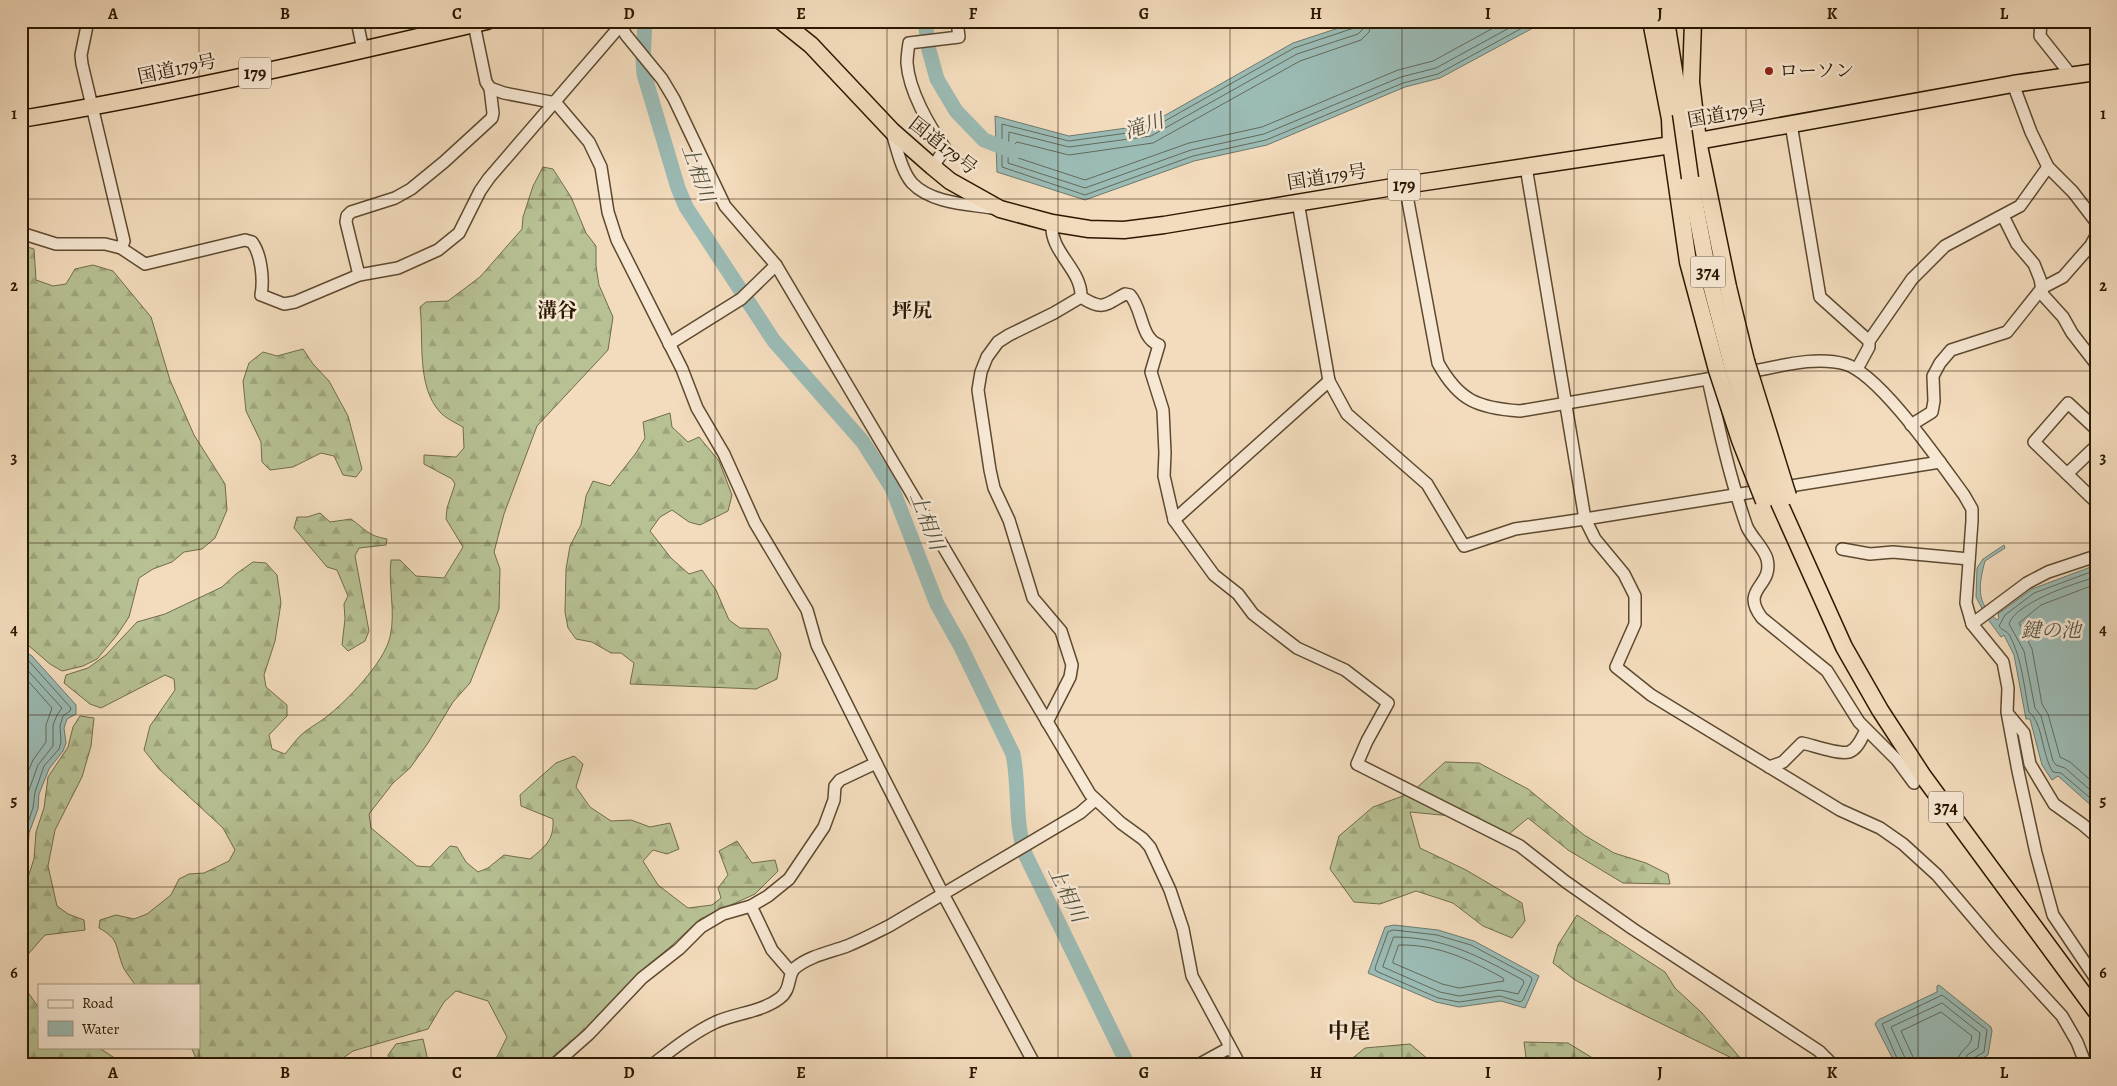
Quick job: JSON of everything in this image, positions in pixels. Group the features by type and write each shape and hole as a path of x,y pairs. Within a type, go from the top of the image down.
{"highway":[{"name":"国道179号","path":"781,21 811,45 892,131 950,181 1000,209 1052,223 1088,229 1124,230 1405,184 1698,141 2013,84 2096,72"},
{"path":"1652,21 1670,119 1671,144 1688,262 1732,369"},
{"name":"374","path":"1666,21 1690,178 1708,273 1732,369 1754,437 1780,495 1816,585 1844,647 1904,747 2096,1011"},
{"path":"1693,21 1691,82 1698,141 1728,287 1732,369"},
{"name":"国道179号","path":"21,119 92,107 480,23"},
{"name":"374","path":"1816,585 1887,705 1931,772 2096,997"}],"street":[{"path":"88,21 81,55 124,240 122,248"},
{"path":"358,21 362,50"},
{"path":"933,167 945,148 930,127 915,92 907,64 909,43 959,37 957,21"},
{"path":"2041,21 2040,36 2071,75"},
{"path":"359,275 346,222 347,216 351,212 404,194 444,162 492,118 490,88 486,82 480,23"},
{"path":"21,233 56,244 105,244 122,248 145,264 245,240 252,242 258,255 263,286 261,295 284,304 295,302 359,275 398,268 438,250 448,243 464,225 480,191 489,178 511,155 531,128 556,103 619,24 662,79 674,99 725,206 776,265 891,455 1047,722 1096,800 1143,839 1150,848 1170,890 1183,929 1192,976 1229,1048 1240,1065"},
{"path":"2013,84 2031,132 2048,167 2073,192 2096,222"},
{"path":"490,88 504,93 556,103 589,142 601,167 608,212 617,240 682,369 697,408 724,454 755,523 807,610 817,645 876,763 943,894 1035,1065"},
{"path":"1791,124 1820,297 1869,341 1870,347 1857,369"},
{"path":"892,131 904,168 912,182 928,194 959,203 1000,209"},
{"path":"1526,167 1585,519 1594,539 1624,574 1635,596 1634,624 1616,667 1651,694 1769,767 1840,810 1880,828 1903,844 1937,876 2062,1016 2077,1042 2086,1065"},
{"path":"1869,341 1912,279 1945,246 2020,206 2048,167"},
{"path":"1405,184 1438,363 1446,378 1465,397 1490,409 1520,411 1566,404 1732,369 1813,361 1839,363 1857,369 1873,381 1940,462 1972,509 1966,603 1972,624 2003,662 2008,688 2007,712 2036,853 2053,915 2096,979"},
{"path":"1298,202 1329,381 1346,414 1428,484 1464,546 1515,529 1737,495 1780,495 1940,462"},
{"path":"2003,216 2017,244 2034,264 2043,294 2063,317 2072,333 2096,364"},
{"path":"1052,223 1052,238 1074,274 1082,292 1081,297"},
{"path":"1911,426 1932,412 1934,401 1933,376 1940,362 1951,350 2006,332 2042,288 2063,277 2092,245 2096,236"},
{"path":"670,344 744,296 776,265"},
{"path":"1081,297 1094,305 1100,306 1126,294 1130,295 1134,300 1147,334 1151,340 1159,345 1151,372 1163,410 1164,476 1174,520 1214,575 1238,594 1253,614 1297,648 1345,670 1388,703 1367,741 1357,764 1520,846 1625,924 1819,1051 1833,1065"},
{"path":"1047,722 1070,676 1072,665 1061,631 1033,598 1009,520 994,488 978,390 986,357 998,342 1081,297"},
{"path":"1732,369 1737,495 1748,530 1767,558 1768,572 1756,592 1753,601 1755,609 1762,618 1827,671 1859,722 1897,760 1914,782"},
{"path":"1732,369 1780,495"},
{"path":"1174,520 1329,381"},
{"path":"2096,429 2068,404 2034,442 2096,502"},
{"path":"2067,474 2096,446"},
{"path":"1842,549 1870,554 1893,552 1969,559"},
{"path":"1972,624 2027,583 2048,572 2096,556"},
{"path":"2007,712 2024,733 2030,764 2054,804 2096,836"},
{"path":"1769,767 1783,762 1802,743 1838,752 1849,752 1857,746 1866,730"},
{"path":"554,1065 589,1034 642,978 679,950 701,927 723,914 751,906 768,896 789,879 824,828 834,800 835,786 840,780 876,763"},
{"path":"652,1065 692,1035 717,1021 780,999 790,984 791,972 795,968 811,959 849,945 880,930 1080,813 1096,800"},
{"path":"751,906 772,950 791,972"},
{"path":"1198,1065 1229,1048"}],"green space":[{"path":"543,167 553,169 571,197 586,233 596,246 596,266 599,285 613,317 608,350 537,426 504,514 494,552 500,569 499,609 470,683 453,702 410,768 393,783 369,814 371,828 417,866 430,867 450,846 457,847 466,862 478,872 488,868 504,855 530,859 548,842 552,832 553,819 521,806 520,795 556,763 574,756 583,764 576,787 590,807 611,821 631,820 650,827 670,823 679,849 667,854 653,850 643,861 658,885 688,908 712,905 721,898 718,888 728,875 719,851 737,841 752,863 775,860 778,871 755,894 700,919 642,970 589,1026 543,1065 480,1065 497,1057 507,1037 488,1001 456,991 444,1002 428,1029 353,1051 333,1065 199,1065 191,1048 200,1048 200,984 134,984 123,967 113,939 99,928 100,920 116,915 134,919 147,914 171,895 179,879 189,874 204,873 229,861 235,850 223,828 159,769 144,750 150,726 175,690 174,679 165,675 101,708 90,704 64,683 66,675 88,668 106,655 137,622 165,614 222,587 253,562 266,563 277,575 281,603 275,641 264,675 266,687 287,705 287,716 269,735 272,749 285,754 303,733 334,711 353,692 372,670 390,637 392,628 391,560 400,560 416,576 444,578 463,547 446,519 447,508 455,484 452,479 424,464 424,455 456,457 464,448 463,427 440,412 432,401 427,389 422,362 420,307 426,302 448,301 480,277 522,229 523,217 533,186"},
{"path":"21,245 34,249 36,280 53,286 66,284 75,269 93,265 113,271 151,317 170,380 194,435 225,484 227,510 215,538 202,549 184,552 172,562 153,569 139,578 129,617 117,635 97,659 83,666 62,671 50,664 21,639"},
{"path":"303,349 313,364 329,381 348,416 362,469 356,477 343,475 334,456 321,453 293,467 270,470 262,462 261,442 246,411 243,381 249,363 263,352 277,356"},
{"path":"670,413 672,427 688,442 699,437 719,461 732,495 728,511 700,525 689,522 672,510 660,517 650,531 671,558 689,574 702,570 716,590 729,620 740,628 768,629 781,654 777,679 756,689 630,684 634,663 621,653 611,653 592,642 576,639 568,628 565,612 566,569 570,546 581,525 586,496 593,481 610,486 636,453 645,438 643,422"},
{"path":"320,513 330,522 351,519 371,534 387,539 386,545 359,548 355,556 369,631 365,641 348,651 342,645 345,619 344,604 348,596 337,570 327,567 294,528 297,517 307,517"},
{"path":"80,716 94,718 91,746 82,777 55,830 48,866 57,906 68,914 84,920 85,930 45,935 23,960 22,984 38,1007 38,1048 100,1048 125,1065 21,1065 21,885 28,877 34,859 36,832 44,808 48,777 68,747 73,727"},
{"path":"1445,762 1479,763 1528,789 1584,835 1614,853 1646,863 1668,874 1670,884 1623,883 1568,850 1528,818 1509,834 1508,840 1452,816 1410,812 1420,848 1466,870 1522,903 1525,921 1512,938 1483,926 1453,903 1416,891 1380,904 1354,902 1330,869 1339,836 1373,807 1411,793"},
{"path":"1577,915 1665,972 1675,988 1702,1013 1746,1065 1609,998 1575,980 1553,963 1558,945"},
{"path":"423,1039 429,1065 391,1065 388,1055 396,1044"},
{"path":"1524,1042 1568,1043 1604,1065 1527,1065"},
{"path":"1410,1044 1435,1065 1344,1065 1365,1048"}],"water":[{"path":"1360,21 1546,21 1440,78 1405,87 1267,145 1194,161 1085,200 997,172 995,116 1069,136 1148,125 1293,43"},
{"name":"鍵の池","path":"2004,545 2005,548 1985,561 1980,585 1980,593 1985,607 1997,620 1999,618 1998,614 2032,589 2096,565 2096,807 2094,808 2058,776 2052,780 2042,765 2030,719 2026,719 2014,655 2004,635 2001,637 1987,618 1976,597 1977,568 1983,559"},
{"path":"21,649 32,656 76,705 76,714 67,719 64,728 66,743 63,751 49,769 39,794 38,809 29,833 28,852 21,862"},
{"path":"1394,925 1438,930 1474,941 1539,976 1525,1008 1501,1001 1459,1007 1436,1002 1368,973 1385,927"},
{"path":"1939,985 1991,1027 1988,1055 1972,1065 1896,1065 1875,1024 1878,1020 1937,992 1937,986"}],"waterway":[{"name":"上相川","path":"645,21 644,74 678,188 686,207 774,341 863,442 892,488 937,604 960,645 1013,754 1018,819 1026,856 1128,1065"},
{"name":"滝川","path":"925,21 929,50 937,79 956,111 984,140 1015,152"}],"place":[{"name":"ローソン","path":"1769,71"}],"district":[{"name":"溝谷","path":"557,310"},
{"name":"坪尻","path":"912,310"},
{"name":"中尾","path":"1349,1031"}]}
